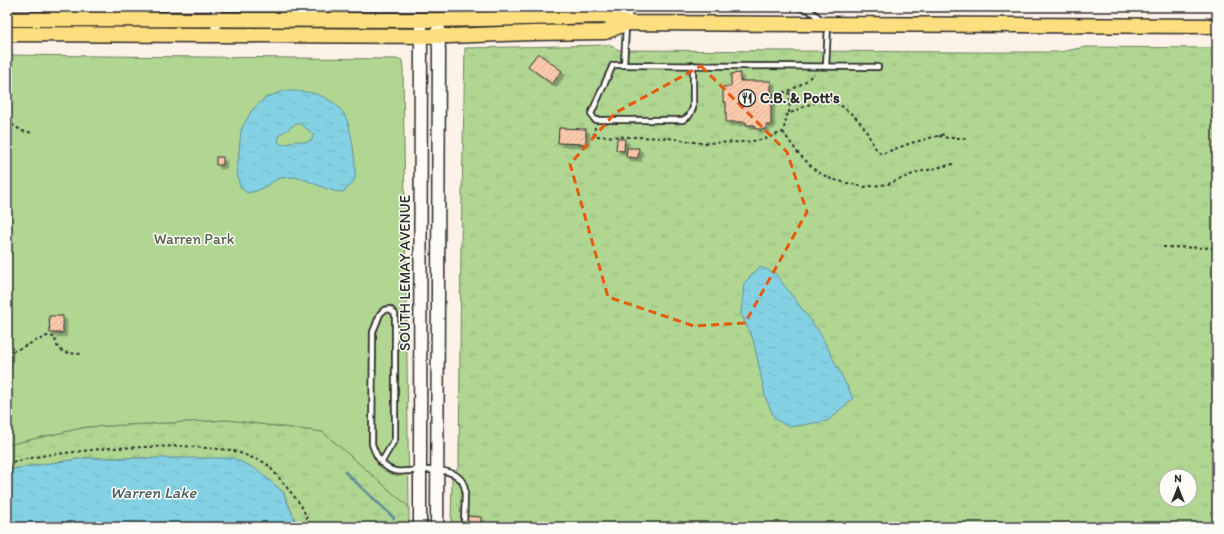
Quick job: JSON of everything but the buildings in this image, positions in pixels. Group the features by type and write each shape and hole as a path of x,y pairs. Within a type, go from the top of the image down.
{"main road":[{"path":"7,19 216,13 421,20 605,16 626,24"},
{"name":"SOUTH LEMAY AVENUE","path":"420,527 421,20"},
{"path":"437,527 438,20"},
{"path":"7,34 438,36 604,32 626,24 1217,26"}],"street":[{"path":"626,24 627,7"},
{"path":"216,13 216,34"}],"lane":[{"path":"798,7 809,10 828,25 824,66"},
{"path":"624,65 626,24"},
{"path":"693,66 693,108 689,116 683,120 595,120 591,114 613,65 878,67"},
{"path":"381,463 395,439 395,314 390,310 384,310 380,314 373,332 372,444 381,463 396,471 438,471 450,472 458,475 465,484 464,527"}],"path":[{"path":"771,94 789,92 810,78 824,66"},
{"path":"789,92 789,115"},
{"path":"945,134 880,153 876,149 863,125 839,104 828,99 807,105 787,115 783,132 798,153 816,171 831,179 864,187 888,184 918,172 953,164"},
{"path":"595,120 594,136 669,138 701,143 746,142 764,139 783,132"},
{"path":"7,121 22,131 34,133"},
{"path":"938,136 948,138 968,138"},
{"path":"1164,247 1217,248"},
{"path":"7,354 47,336 55,337 55,344 59,350 66,353 81,354"},
{"path":"7,464 46,455 110,448 184,446 232,450 266,463 301,505 311,527"}],"highlighted area":[{"path":"701,66 787,152 807,212 745,323 694,326 608,297 570,164 615,113"}],"green space":[{"path":"609,45 619,50 1060,52 1085,47 1217,48 1217,527 451,527 452,478 459,466 465,48"},
{"name":"Warren Park","path":"7,55 402,60 409,507 323,432 228,420 86,427 7,445"},
{"path":"228,420 323,432 409,507 409,527 298,527 283,492 146,458 85,458 7,470 7,445 86,427"}],"water":[{"path":"283,91 309,92 327,98 345,115 352,138 355,178 343,192 334,191 294,177 280,178 263,188 247,193 240,187 237,173 241,130 252,110 265,98","holes":["295,124 301,124 313,134 312,140 307,142 296,141 283,145 278,142 280,134"]},
{"path":"760,267 775,273 820,333 853,398 828,421 789,427 775,419 766,399 753,339 741,314 744,283"},
{"name":"Warren Lake","path":"85,458 233,458 258,470 283,492 298,527 7,527 7,470"}],"waterway":[{"path":"345,472 394,518"}],"place":[{"name":"C.B. & Pott's","path":"747,98"}]}
